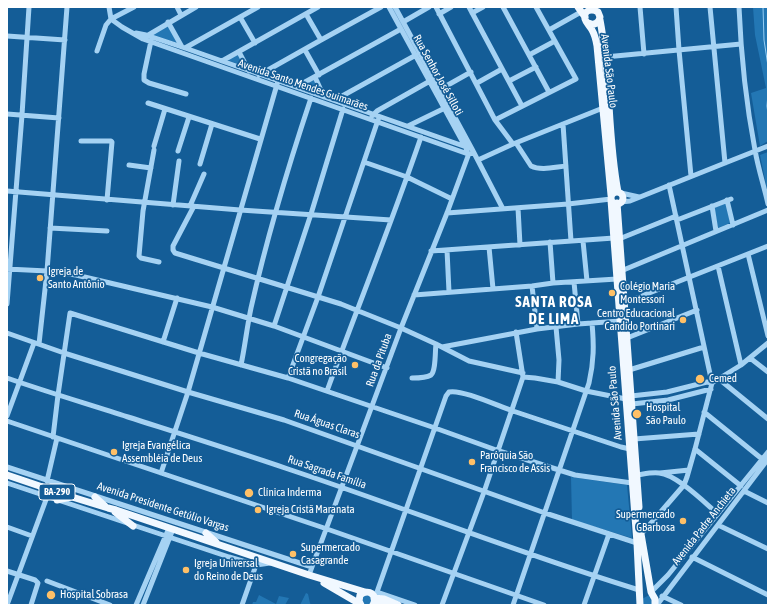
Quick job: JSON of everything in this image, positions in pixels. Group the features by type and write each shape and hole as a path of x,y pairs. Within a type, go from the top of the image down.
{"main road":[{"path":"583,15 591,8 600,14"},
{"name":"Avenida São Paulo","path":"583,15 592,24 595,24 600,14"},
{"name":"Avenida São Paulo","path":"600,14 605,57 616,198 617,279 620,321 634,439 640,532 651,592 655,599 656,605"},
{"name":"Avenida São Paulo","path":"583,15 593,30 597,46 603,108 616,198"},
{"name":"Avenida São Paulo","path":"616,238 621,271 627,338 630,400 630,449 640,598"},
{"name":"Avenida Presidente Getúlio Vargas","path":"7,475 116,510 170,530 311,571 365,592 372,593 374,599"},
{"path":"57,500 72,497"},
{"path":"95,497 108,508"},
{"name":"Avenida Presidente Getúlio Vargas","path":"108,508 115,512 320,581 360,604"},
{"path":"115,512 133,526"},
{"path":"206,533 217,544"},
{"path":"360,604 360,595 365,592"},
{"path":"640,598 651,592"},
{"path":"374,599 382,604 388,605"},
{"path":"374,599 384,599 398,605"}],"street":[{"path":"7,304 8,269 16,192 29,7"},
{"path":"7,416 37,343 47,271 67,7"},
{"path":"109,7 111,19"},
{"path":"97,51 106,25 111,19 134,7"},
{"path":"177,7 181,15"},
{"path":"144,37 196,7"},
{"path":"168,22 183,48 240,17 250,9 258,7"},
{"path":"222,61 318,7"},
{"path":"259,75 381,7"},
{"name":"Rua Senhor José Silloti","path":"389,7 444,108 471,150"},
{"name":"Rua Senhor José Silloti","path":"395,7 471,150"},
{"path":"403,22 429,7"},
{"path":"436,7 496,120 531,166 535,168 566,166"},
{"path":"439,14 451,7"},
{"path":"469,7 522,106"},
{"path":"472,13 484,7"},
{"path":"503,7 549,92"},
{"path":"496,120 576,79 536,7"},
{"path":"640,7 644,54"},
{"path":"676,7 691,176"},
{"path":"710,7 725,162"},
{"path":"739,7 741,44 755,152 768,204"},
{"path":"306,14 321,40"},
{"path":"549,30 583,15"},
{"path":"240,17 255,43"},
{"name":"Avenida Santo Mendes Guimarães","path":"111,19 133,33 222,61 259,75 311,98 343,109 408,126 471,150"},
{"path":"296,87 401,29"},
{"path":"7,36 65,40"},
{"name":"Avenida Santo Mendes Guimarães","path":"144,37 151,41 277,83 296,87 335,100 421,137 468,154"},
{"path":"151,41 144,80 149,83 186,94"},
{"path":"529,55 555,41"},
{"path":"605,57 741,44"},
{"path":"305,50 317,76 324,97"},
{"path":"239,52 249,71"},
{"path":"335,100 416,55"},
{"path":"509,81 536,67"},
{"path":"477,83 502,69"},
{"path":"439,90 471,72"},
{"path":"288,378 318,297 344,216 364,162 377,111 430,81"},
{"path":"162,473 188,392 277,83"},
{"path":"241,364 258,278 293,150 311,98"},
{"path":"148,103 260,140"},
{"path":"408,126 444,108"},
{"path":"478,160 603,108"},
{"path":"159,262 141,258 139,256 142,224 154,148 165,109"},
{"path":"274,326 311,214 343,109"},
{"path":"7,114 59,118"},
{"path":"178,151 189,117"},
{"path":"200,164 212,124"},
{"path":"562,124 571,241"},
{"path":"327,391 421,137"},
{"path":"81,141 112,142 107,200"},
{"path":"616,198 630,202 725,162 768,146"},
{"path":"468,154 471,150 478,160 503,209"},
{"name":"Rua da Pituba","path":"311,571 401,328 447,213 468,154"},
{"path":"173,205 179,161"},
{"path":"364,162 407,177 452,199"},
{"path":"129,165 151,168"},
{"path":"204,174 192,206 173,246 175,253 287,287 356,310 401,328 469,361 523,375 558,382 586,391 630,400 668,400 711,389"},
{"path":"640,532 646,529 684,485 712,382 669,185"},
{"path":"7,191 145,203 391,220"},
{"path":"447,213 639,197"},
{"path":"431,251 616,238 729,200 733,225"},
{"path":"712,206 716,231"},
{"path":"518,208 520,245"},
{"path":"621,271 768,210"},
{"path":"50,228 107,231"},
{"path":"583,241 587,281"},
{"path":"550,242 553,283"},
{"path":"624,303 768,246"},
{"path":"489,247 493,288"},
{"path":"447,250 449,292"},
{"path":"748,254 768,336"},
{"path":"718,266 741,365"},
{"path":"8,269 47,271 76,275 212,306 274,326 386,368"},
{"path":"414,295 617,279"},
{"path":"574,282 578,324"},
{"path":"532,286 537,328"},
{"path":"164,342 177,298"},
{"path":"627,338 697,310"},
{"path":"47,481 55,438 58,395 70,313 199,353 288,378 499,451 575,475 632,483"},
{"path":"442,347 537,328 620,321"},
{"path":"513,605 586,391 594,356 592,323"},
{"path":"556,327 559,360 558,382"},
{"path":"442,605 499,451 523,375 516,332"},
{"name":"Rua Águas Claras","path":"7,333 64,353 188,392 284,420 544,513 637,543"},
{"path":"630,400 712,382 741,365 768,343"},
{"path":"412,378 427,376 433,373 436,344"},
{"path":"629,370 704,347"},
{"path":"750,358 768,372"},
{"name":"Rua Sagrada Família","path":"7,378 342,487 530,555 594,576 640,598"},
{"path":"719,379 768,419"},
{"path":"415,605 374,599 446,396 450,391 468,394 512,411 630,449"},
{"path":"667,392 668,400"},
{"path":"704,412 765,459"},
{"path":"7,422 327,528 544,605"},
{"path":"634,439 699,434"},
{"path":"695,449 742,489 768,503"},
{"name":"Avenida Padre Anchieta","path":"656,605 692,557 718,526 742,489 765,459 768,452"},
{"name":"Avenida Presidente Getúlio Vargas","path":"7,467 95,497 229,557 256,565 270,563"},
{"path":"637,475 689,470"},
{"path":"676,481 675,475 678,471"},
{"path":"659,473 665,474 684,485 718,514"},
{"name":"Avenida Presidente Getúlio Vargas","path":"7,483 133,526 206,533 311,571"},
{"name":"Avenida Padre Anchieta","path":"651,592 668,575 718,514 742,489"},
{"path":"7,605 47,497"},
{"path":"718,526 768,550"},
{"path":"7,527 32,536"},
{"path":"136,605 170,530"},
{"path":"143,605 170,530"},
{"path":"584,605 609,534"},
{"path":"692,557 768,595"},
{"path":"242,605 256,565"},
{"path":"7,571 38,582 39,584 31,605"},
{"path":"47,581 110,605"},
{"path":"662,596 681,605"}],"shaded area":[{"path":"753,7 768,7 768,141 760,146 751,93 766,88 755,35"},
{"path":"168,25 178,43 150,35"},
{"path":"238,54 244,66 227,60"},
{"path":"314,80 320,93 300,87"},
{"path":"768,152 768,194 760,155"},
{"path":"726,203 730,223 718,228 714,208"},
{"path":"571,477 627,485 632,538 572,520"},
{"path":"306,593 308,594 311,605 300,605"},
{"path":"371,594 371,605 362,605 362,595"},
{"path":"651,594 653,605 641,605 642,599"},
{"path":"259,595 276,604 279,596 289,598 285,605 252,605 253,602 256,602"}],"waterway":[{"path":"763,7 764,40 768,66"},
{"path":"768,94 768,114"}],"place":[{"name":"Igreja de Santo Antônio","path":"40,278"},
{"name":"Colégio Maria Montessori","path":"612,293"},
{"name":"Centro Educacional Candido Portinari","path":"683,320"},
{"name":"Congregação Cristã no Brasil","path":"355,365"},
{"name":"Cemed","path":"700,379"},
{"name":"Hospital São Paulo","path":"637,414"},
{"name":"Igreja Evangélica Assembléia de Deus","path":"114,452"},
{"name":"Paróquia São Francisco de Assis","path":"472,462"},
{"name":"Clínica Inderma","path":"249,493"},
{"name":"Igreja Cristã Maranata","path":"258,510"},
{"name":"Supermercado GBarbosa","path":"683,521"},
{"name":"Supermercado Casagrande","path":"293,554"},
{"name":"Igreja Universal do Reino de Deus","path":"186,570"},
{"name":"Hospital Sobrasa","path":"51,595"}],"district":[{"name":"SANTA ROSA DE LIMA","path":"554,310"}]}
